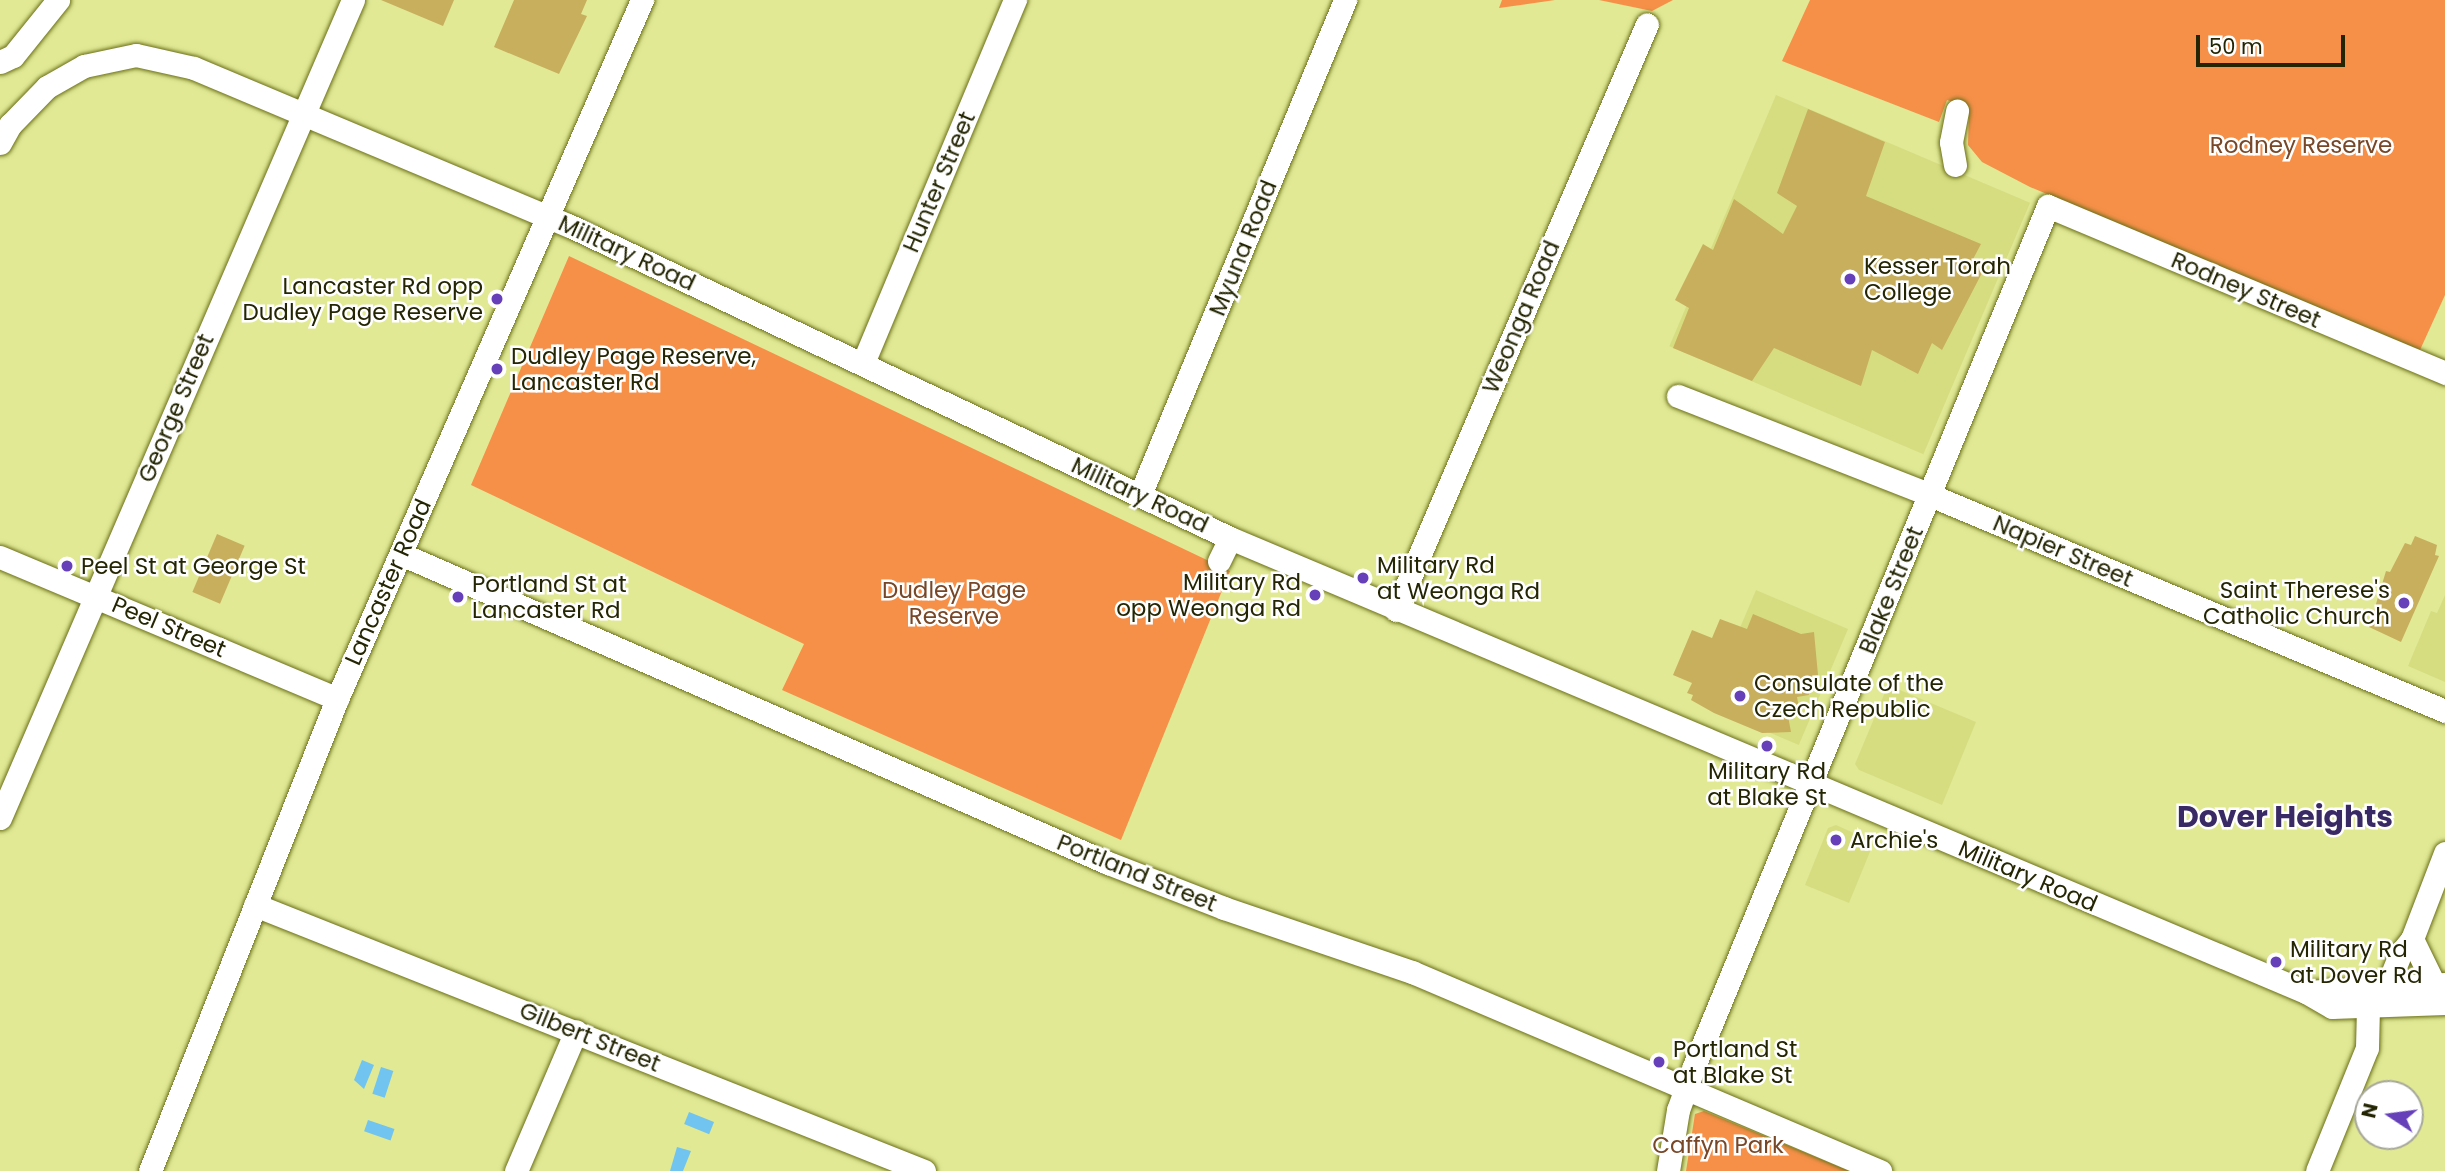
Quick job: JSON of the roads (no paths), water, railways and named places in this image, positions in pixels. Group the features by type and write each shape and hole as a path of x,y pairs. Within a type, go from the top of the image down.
{"street":[{"path":"0,62 13,55 58,0"},
{"name":"George Street","path":"0,818 353,0"},
{"name":"Lancaster Road","path":"150,1171 337,699 642,0"},
{"name":"Hunter Street","path":"863,363 1015,0"},
{"name":"Myuna Road","path":"1140,495 1345,0"},
{"name":"Weonga Road","path":"1396,610 1647,24"},
{"name":"Military Road","path":"0,143 10,125 47,87 84,66 136,55 194,68 548,217 1230,538 2306,992 2332,1007 2358,1009 2445,1003"},
{"path":"1955,165 1951,142 1957,111"},
{"name":"Rodney Street","path":"2048,206 2445,373"},
{"name":"Blake Street","path":"1665,1167 1686,1089 2048,206"},
{"name":"Napier Street","path":"1678,396 1930,495 2445,711"},
{"path":"1219,561 1230,538"},
{"name":"Portland Street","path":"401,554 1119,867 1412,972 1880,1171"},
{"name":"Peel Street","path":"0,557 337,699"},
{"path":"2388,984 2400,954 2412,939 2445,853"},
{"name":"Gilbert Street","path":"255,905 576,1031 887,1164 924,1171"},
{"path":"2412,939 2439,983"},
{"name":"Military Road","path":"2306,992 2388,984 2439,983"},
{"path":"2317,1171 2369,1041 2358,1009"},
{"path":"516,1171 576,1031"}],"water":[{"path":"362,1060 374,1065 364,1089 354,1080"},
{"path":"381,1067 393,1071 385,1098 372,1094"},
{"path":"689,1112 714,1122 709,1134 684,1124"},
{"path":"368,1120 394,1129 391,1140 364,1131"},
{"path":"677,1147 691,1151 683,1171 670,1171"}],"place":[{"name":"Kesser Torah College","path":"1850,279"},
{"name":"Lancaster Rd opp Dudley Page Reserve","path":"497,299"},
{"name":"Dudley Page Reserve, Lancaster Rd","path":"497,369"},
{"name":"Peel St at George St","path":"67,566"},
{"name":"Military Rd at Weonga Rd","path":"1363,578"},
{"name":"Military Rd opp Weonga Rd","path":"1315,595"},
{"name":"Portland St at Lancaster Rd","path":"458,597"},
{"name":"Saint Therese's Catholic Church","path":"2404,603"},
{"name":"Consulate of the Czech Republic","path":"1740,696"},
{"name":"Military Rd at Blake St","path":"1767,746"},
{"name":"Archie's","path":"1836,840"},
{"name":"Military Rd at Dover Rd","path":"2276,962"},
{"name":"Portland St at Blake St","path":"1659,1062"}],"district":[{"name":"Dover Heights","path":"2285,817"}],"park label":[{"name":"Rodney Reserve","path":"2301,145"},
{"name":"Dudley Page Reserve","path":"954,603"},
{"name":"Caffyn Park","path":"1718,1145"}]}
